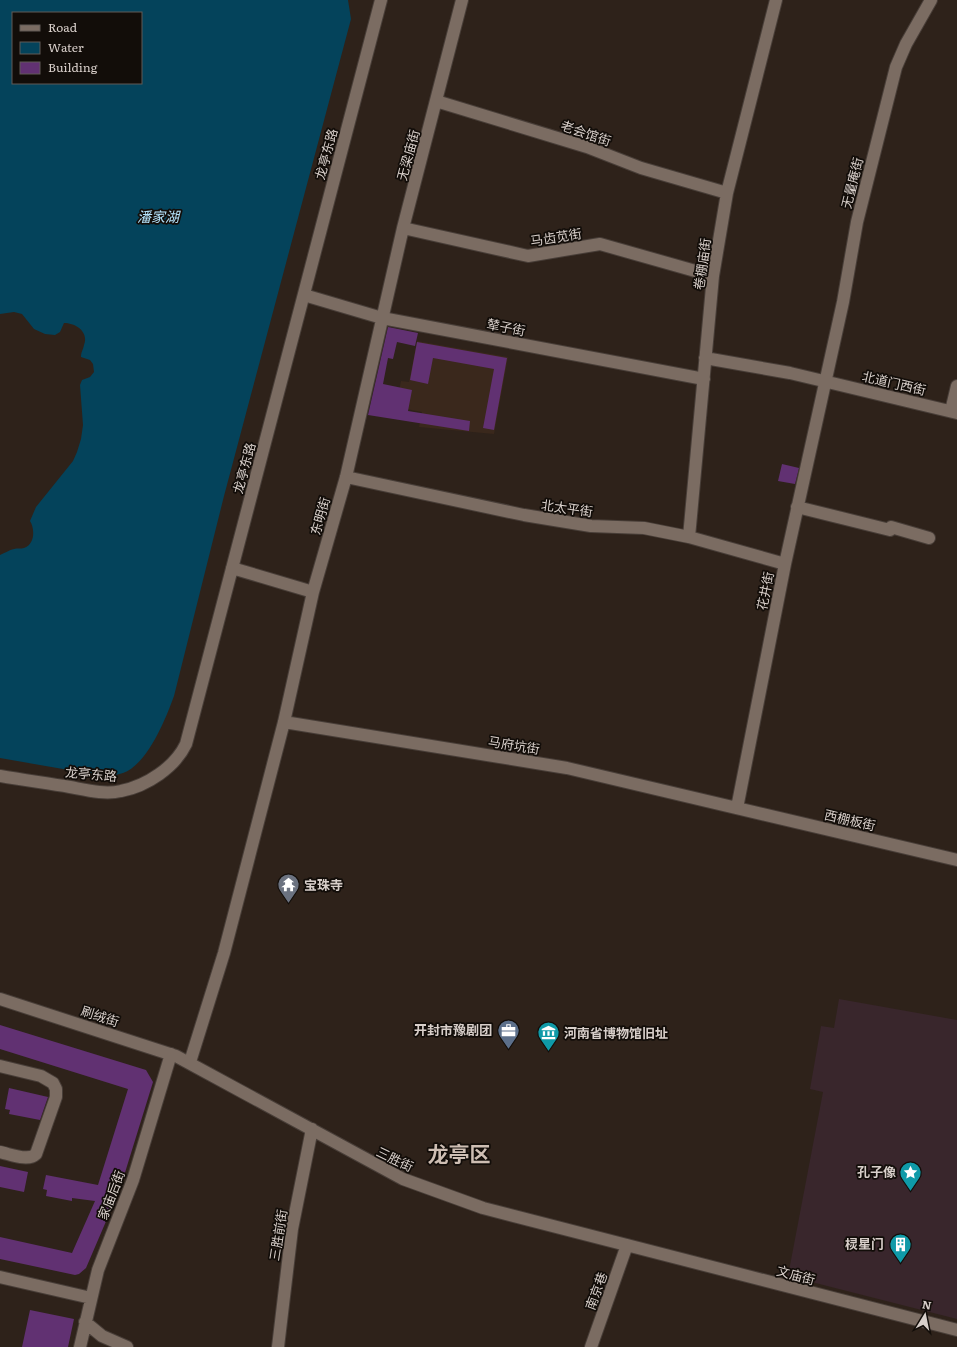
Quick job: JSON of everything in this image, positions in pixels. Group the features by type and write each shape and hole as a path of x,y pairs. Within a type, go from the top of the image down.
{"street":[{"name":"龙亭东路","path":"0,776 95,791 121,791 142,784 160,774 181,755 186,744 381,0"},
{"name":"无梁庙街","path":"382,318 403,228 462,0"},
{"name":"卷棚庙街","path":"689,537 713,276 727,193 776,0"},
{"name":"无量庵街","path":"824,381 843,302 857,222 896,67 906,44 931,0"},
{"name":"老会馆街","path":"436,102 587,147 641,168 727,193"},
{"name":"马齿苋街","path":"403,228 528,256 600,244 713,276"},
{"name":"辇子街","path":"304,295 382,318 704,379"},
{"name":"东明街","path":"190,1062 224,953 284,722 313,592 346,477 382,318"},
{"name":"北道门西街","path":"705,358 824,381 954,412"},
{"name":"花井街","path":"737,808 785,564 824,381"},
{"path":"954,412 957,386"},
{"name":"北太平街","path":"346,477 524,515 591,526 644,528 689,537 785,564"},
{"path":"797,507 890,530 891,527 929,538"},
{"path":"232,568 313,592"},
{"name":"马府坑街","path":"284,722 567,768 737,808"},
{"name":"西棚板街","path":"737,808 957,860"},
{"name":"刷绒街","path":"0,999 171,1054 190,1062"},
{"name":"家庙后街","path":"80,1347 100,1262 133,1180 171,1054"},
{"name":"三胜街","path":"190,1062 369,1162 403,1179 482,1208 627,1245"},
{"path":"0,1066 47,1079 56,1089 56,1097 36,1154 33,1157 28,1158 0,1152"},
{"name":"三胜前街","path":"278,1347 292,1229 312,1129"},
{"name":"文庙街","path":"627,1245 957,1330"},
{"name":"南京巷","path":"591,1347 627,1245"},
{"path":"0,1277 91,1298"},
{"path":"85,1322 102,1336 127,1347"}],"shaded area":[{"path":"417,341 508,357 494,434 419,427 422,412 396,407 401,381 409,382"},
{"path":"839,999 957,1020 957,1319 788,1276 823,1092 810,1089 821,1026 834,1028"}],"water":[{"name":"潘家湖","path":"0,0 348,0 351,19 224,496 174,696 161,728 148,750 132,768 116,775 93,775 0,758 0,555 12,549 24,548 28,546 33,536 33,528 30,521 36,507 73,461 81,439 83,425 80,385 82,380 90,377 94,372 93,364 90,360 81,357 85,336 80,329 69,323 64,323 60,332 55,335 45,334 34,329 22,314 14,312 0,314"}],"building":[{"path":"388,327 418,333 415,346 397,342 393,359 388,358 383,384 412,390 408,411 470,421 469,431 368,415"},
{"path":"417,342 507,358 494,430 483,428 494,369 433,358 428,384 410,380"},
{"path":"782,464 799,468 795,484 778,481"},
{"path":"0,1025 146,1070 153,1082 123,1179 120,1178 115,1205 113,1205 86,1268 79,1274 75,1275 0,1259 0,1237 72,1253 95,1201 72,1198 72,1201 46,1196 47,1190 43,1189 46,1175 98,1185 128,1089 0,1049"},
{"path":"9,1088 48,1097 40,1120 9,1114 10,1110 5,1109"},
{"path":"0,1166 28,1172 24,1192 0,1187"},
{"path":"30,1310 74,1319 68,1347 22,1347"}],"place":[{"name":"宝珠寺","path":"289,904"},
{"name":"开封市豫剧团","path":"508,1050"},
{"name":"河南省博物馆旧址","path":"549,1052"},
{"name":"孔子像","path":"911,1192"},
{"name":"棂星门","path":"900,1264"}],"district":[{"name":"龙亭区","path":"459,1155"}]}
